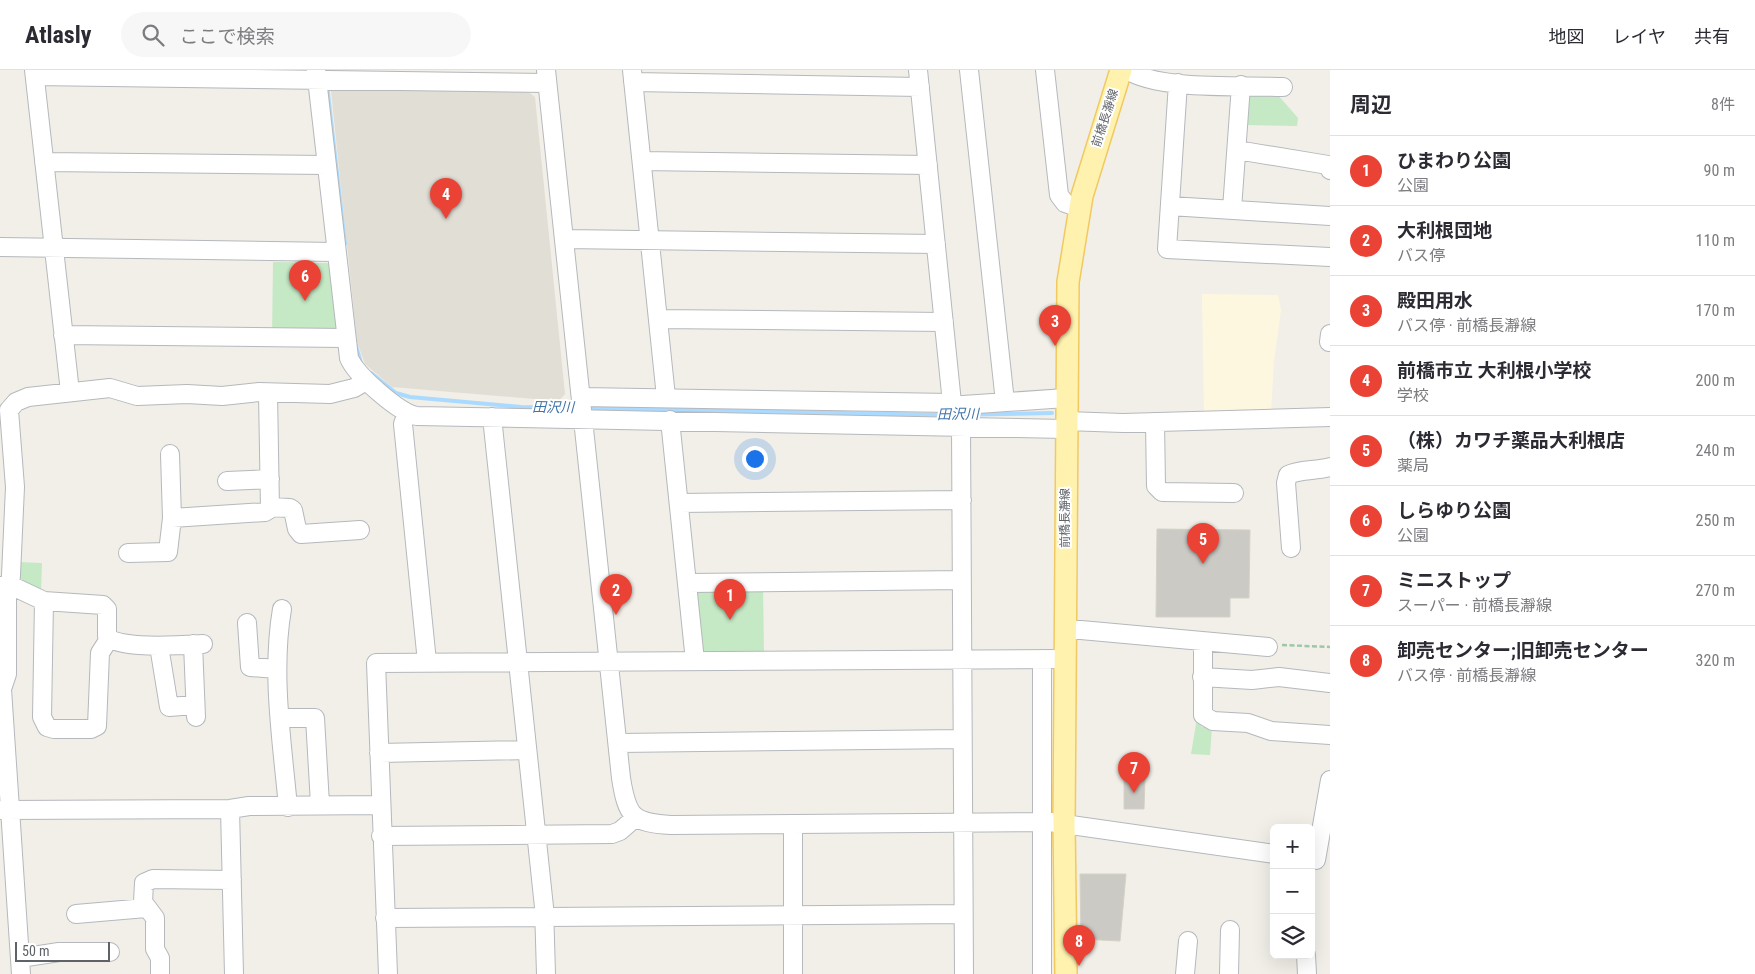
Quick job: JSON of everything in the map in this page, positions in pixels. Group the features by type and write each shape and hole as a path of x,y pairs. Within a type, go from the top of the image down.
{"main road":[{"name":"前橋長瀞線","path":"1066,974 1064,824 1068,282 1080,208 1097,143 1121,70"}],"street":[{"path":"969,70 1005,402"},
{"path":"1045,70 1059,196 1065,203 1080,208"},
{"path":"1127,70 1138,77 1178,83 1283,87"},
{"path":"70,392 34,73 546,76 624,797 629,810 635,818 645,823 655,824 1042,822 1270,853"},
{"path":"317,75 345,338 352,364 366,381 407,413 417,416 961,427 1330,417"},
{"path":"666,397 633,76 919,78 952,403"},
{"path":"1178,83 1167,250 1330,257"},
{"path":"1232,209 1241,85"},
{"path":"1237,150 1328,164 1330,170"},
{"path":"642,161 928,164"},
{"path":"44,162 327,165"},
{"path":"1170,206 1330,216"},
{"path":"564,238 936,244"},
{"path":"0,247 336,252"},
{"path":"658,319 944,322"},
{"path":"1330,334 1330,342"},
{"path":"63,335 345,338"},
{"path":"110,952 59,952 21,966 15,868 6,810 2,689 7,674 7,598 5,586 15,493 5,429 6,404 28,397 110,388 137,396 187,394 222,396 268,393 330,394 354,388 366,381"},
{"path":"268,393 270,479 278,507"},
{"path":"581,397 811,400 952,403 963,405 1066,398"},
{"path":"810,424 811,400"},
{"path":"407,413 403,424 427,662"},
{"path":"492,417 545,917 546,974"},
{"path":"670,420 695,661"},
{"path":"1155,422 1156,486 1162,492 1234,493"},
{"path":"961,427 964,974"},
{"path":"128,553 168,552 172,518 170,454"},
{"path":"1291,548 1286,483 1288,475 1330,467"},
{"path":"226,481 270,479"},
{"path":"679,503 962,500"},
{"path":"172,518 265,512 278,507 290,508 296,514 296,525 302,534 360,530"},
{"path":"687,583 962,580"},
{"path":"5,586 44,601 103,605 107,609 107,636 109,639"},
{"path":"44,601 42,716 47,727 54,729 91,729 97,726 100,653 109,639"},
{"path":"282,609 277,669 288,807"},
{"path":"247,623 250,667 277,669"},
{"path":"1065,630 1268,647"},
{"path":"109,639 159,646 198,644 195,711 169,706 159,646"},
{"path":"1203,642 1203,716 1214,721 1248,723 1272,731 1330,735"},
{"path":"1042,659 1042,974"},
{"path":"388,974 375,666 380,662 1065,659"},
{"path":"1202,677 1252,680 1279,677 1330,683"},
{"path":"280,718 315,718 320,804"},
{"path":"619,743 962,739"},
{"path":"379,753 527,750"},
{"path":"1319,860 1330,780"},
{"path":"6,810 230,809 249,806 288,807 320,804 381,805"},
{"path":"230,809 234,974"},
{"path":"381,836 612,834 620,831 635,818"},
{"path":"793,824 793,974"},
{"path":"160,974 160,958 155,948 155,918 143,902 144,886 149,879 232,880"},
{"path":"76,914 146,908"},
{"path":"385,918 963,914"},
{"path":"1230,930 1230,974"},
{"path":"1185,974 1188,941"},
{"path":"1306,959 1307,974"}],"path":[{"path":"1268,647 1274,645 1330,647"}],"shaded area":[{"path":"339,86 526,90 535,97 565,394 559,401 392,387 365,364 357,342 331,91"},
{"path":"1202,294 1278,295 1281,310 1274,361 1271,412 1204,414"}],"green space":[{"path":"1249,93 1277,94 1298,118 1297,126 1245,125 1246,97"},
{"path":"273,262 327,263 334,269 341,332 272,338"},
{"path":"18,562 42,563 41,591 20,584 17,576"},
{"path":"700,587 763,587 764,654 707,654 700,648 695,592"},
{"path":"1197,718 1202,727 1212,727 1210,755 1191,754"}],"building":[{"path":"1157,529 1250,530 1249,598 1230,598 1230,617 1156,617"},
{"path":"1124,776 1145,777 1144,809 1124,809"},
{"path":"1080,874 1126,874 1120,941 1081,939"}],"waterway":[{"name":"田沢川","path":"327,85 345,244"},
{"name":"田沢川","path":"356,346 361,363"},
{"name":"田沢川","path":"371,373 396,393 410,397 521,407 576,408"},
{"name":"田沢川","path":"585,408 946,415 1052,413"}],"place":[{"name":"前橋市立 大利根小学校","path":"446,219"},
{"name":"しらゆり公園","path":"305,301"},
{"name":"殿田用水","path":"1055,346"},
{"name":"（株）カワチ薬品大利根店","path":"1203,564"},
{"name":"大利根団地","path":"616,615"},
{"name":"ひまわり公園","path":"730,620"},
{"name":"ミニストップ","path":"1134,793"},
{"name":"卸売センター;旧卸売センター","path":"1079,966"}]}
